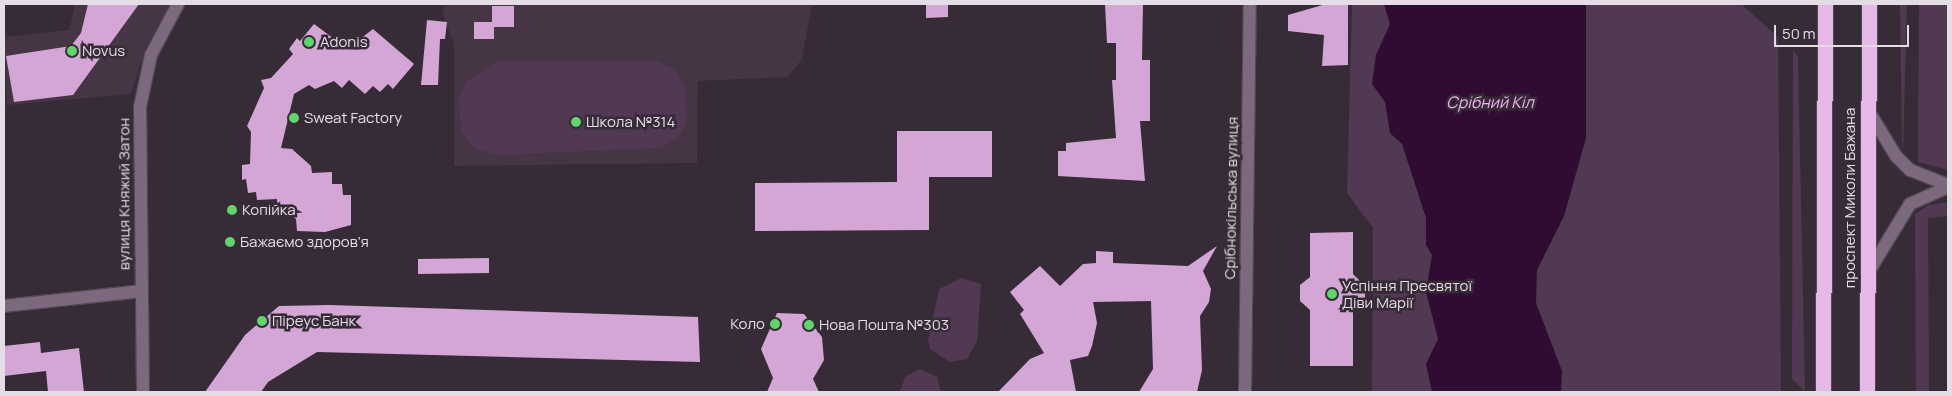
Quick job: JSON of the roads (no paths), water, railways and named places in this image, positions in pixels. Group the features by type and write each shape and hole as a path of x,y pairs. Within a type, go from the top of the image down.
{"highway":[{"name":"проспект Миколи Бажана","path":"1823,392 1825,4"},
{"name":"проспект Миколи Бажана","path":"1867,392 1869,4"}],"street":[{"name":"вулиця Княжий Затон","path":"143,392 141,291 142,90 154,50 178,4"},
{"name":"Срібнокільська вулиця","path":"1245,392 1250,4"},
{"path":"1868,110 1903,163 1948,186"},
{"path":"1868,273 1910,204 1948,186"},
{"path":"4,306 141,291"}],"water":[{"name":"Срібний Кіл","path":"1384,4 1586,4 1586,138 1564,216 1537,270 1536,303 1562,371 1561,392 1432,392 1426,364 1438,339 1426,292 1432,255 1426,245 1426,218 1402,144 1390,133 1385,102 1372,84 1376,55 1390,24"}],"place":[{"name":"Adonis","path":"309,42"},
{"name":"Novus","path":"72,51"},
{"name":"Sweat Factory","path":"294,118"},
{"name":"Школа №314","path":"576,122"},
{"name":"Копійка","path":"232,210"},
{"name":"Бажаємо здоров'я","path":"230,242"},
{"name":"Успіння Пресвятої Діви Марії","path":"1332,294"},
{"name":"Піреус Банк","path":"262,321"},
{"name":"Коло","path":"775,324"},
{"name":"Нова Пошта №303","path":"809,325"}]}
